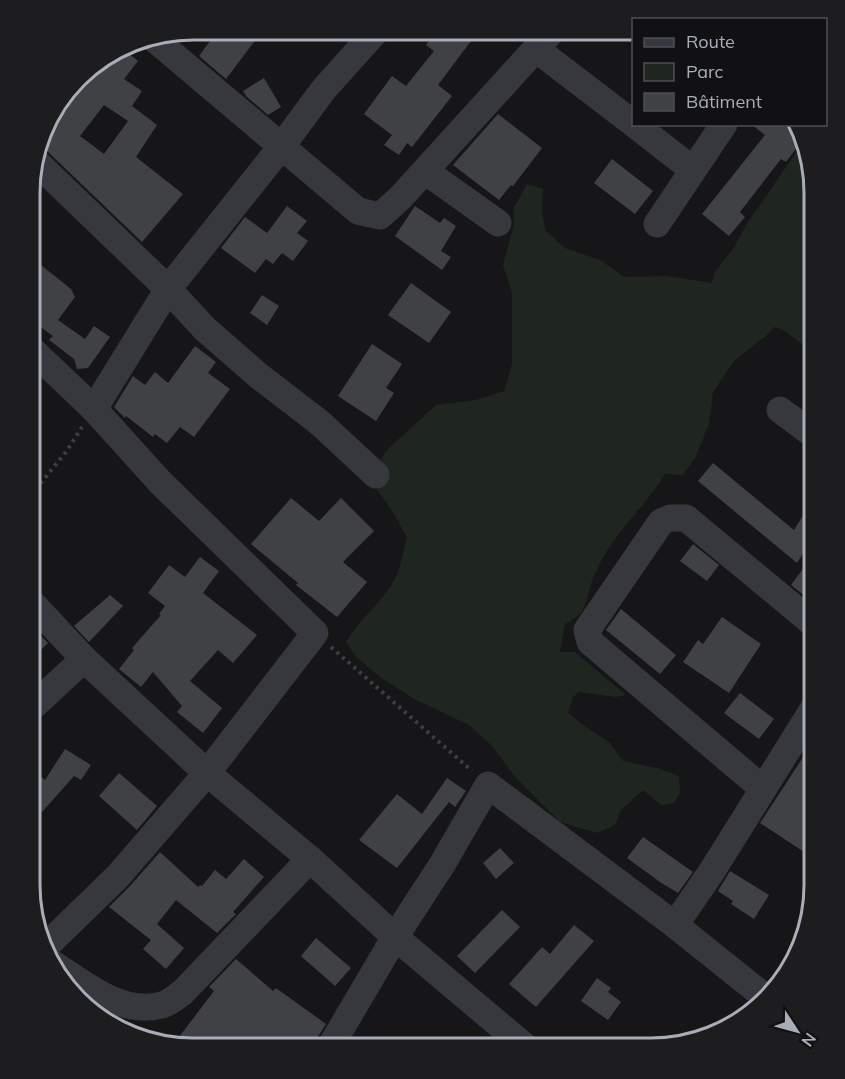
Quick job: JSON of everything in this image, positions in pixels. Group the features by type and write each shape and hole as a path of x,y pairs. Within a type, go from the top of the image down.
{"street":[{"path":"160,44 358,211 380,216 425,171 544,40"},
{"path":"544,40 632,122"},
{"path":"94,409 168,289 324,89 367,41"},
{"path":"637,126 693,170"},
{"path":"657,224 723,126"},
{"path":"43,169 168,289 205,329 259,376 320,423 376,475"},
{"path":"425,171 498,224"},
{"path":"40,358 94,409 160,482 315,633 207,773 118,876 51,941"},
{"path":"780,410 804,428"},
{"path":"762,788 590,642 587,630 661,522 679,517 686,518 804,616"},
{"path":"40,612 84,659 207,773 310,859 395,937 515,1038"},
{"path":"40,700 84,659"},
{"path":"675,925 712,871 804,723"},
{"path":"335,1038 488,785 675,925 759,994"},
{"path":"69,974 104,997 123,1004 140,1008 165,1004 183,993 310,859"}],"path":[{"path":"40,484 66,452 94,409"},
{"path":"315,633 488,785"}],"green space":[{"path":"798,150 803,173 804,193 804,345 783,330 774,327 734,361 713,392 709,424 695,458 683,475 665,474 607,551 593,579 581,612 565,624 560,652 575,652 626,695 616,697 579,692 573,697 568,712 610,743 623,761 657,768 679,776 680,792 674,803 661,805 643,790 621,810 615,825 597,833 560,822 516,778 491,745 469,725 416,700 381,678 355,656 346,642 390,588 395,579 407,538 396,517 368,476 389,448 436,405 476,400 504,391 512,364 512,293 503,265 514,224 514,207 527,184 543,189 542,211 545,230 565,248 600,260 624,277 666,276 712,283 715,272 735,246 746,225"}],"building":[{"path":"429,40 471,41 438,85 452,96 412,147 407,143 399,155 384,145 392,135 364,114 392,76 406,86 434,51 426,45"},
{"path":"210,41 255,41 226,79 199,56"},
{"path":"130,54 138,61 124,79 142,91 132,106 157,125 136,157 183,194 142,242 47,151 52,135 72,100 85,85 108,66","holes":["104,105 128,121 104,154 80,136"]},
{"path":"264,78 281,107 268,115 243,91"},
{"path":"498,114 542,148 513,186 511,185 499,200 453,165"},
{"path":"754,126 788,126 797,147 786,162 781,159 740,212 745,217 729,236 702,214 765,135"},
{"path":"612,159 653,191 635,214 594,183"},
{"path":"287,206 307,221 297,233 308,241 293,261 282,253 273,264 266,259 255,273 221,248 245,217 267,233"},
{"path":"415,206 440,223 444,218 456,226 441,251 451,257 442,270 395,236"},
{"path":"40,264 71,289 75,297 58,320 85,339 94,326 110,337 88,368 77,369 74,359 49,340 53,336 40,327"},
{"path":"411,283 451,312 429,343 388,315"},
{"path":"262,295 279,306 267,325 250,313"},
{"path":"372,344 402,364 386,388 394,393 376,421 338,396"},
{"path":"195,346 216,362 208,373 230,389 194,437 180,427 167,443 155,434 153,437 126,416 125,418 114,407 133,376 145,385 155,372 168,383"},
{"path":"713,463 794,530 804,514 804,552 797,563 698,481"},
{"path":"291,498 319,521 341,498 374,531 343,562 367,582 337,617 296,585 298,583 251,544"},
{"path":"693,544 719,565 707,581 680,561"},
{"path":"200,557 219,571 203,593 257,635 233,663 218,650 190,681 222,708 203,733 177,712 182,706 153,672 141,687 119,669 134,650 132,648 161,615 159,614 165,606 148,593 169,565 185,577"},
{"path":"804,567 804,595 791,585"},
{"path":"110,595 123,606 89,642 74,626"},
{"path":"621,609 676,655 660,674 606,630"},
{"path":"722,617 761,644 729,693 683,662 698,640 703,644"},
{"path":"40,635 48,643 42,649 40,647"},
{"path":"740,693 774,719 759,739 724,713"},
{"path":"65,749 91,765 81,780 74,776 42,812 40,810 40,776 45,780"},
{"path":"804,756 804,852 760,823"},
{"path":"119,773 157,806 137,830 99,796"},
{"path":"447,778 466,791 455,807 449,802 397,868 359,840 397,794 422,814"},
{"path":"643,837 693,872 678,893 627,858"},
{"path":"500,848 514,863 496,879 483,863"},
{"path":"160,852 198,887 202,886 215,870 226,879 244,859 264,877 233,912 236,914 217,933 176,900 157,924 184,948 166,969 143,949 151,940 109,907"},
{"path":"730,871 769,895 754,919 731,904 733,901 718,891"},
{"path":"502,910 520,927 475,973 457,956"},
{"path":"574,925 594,941 536,1007 509,984 542,947 550,954"},
{"path":"316,938 351,968 335,986 301,956"},
{"path":"236,959 273,991 276,988 326,1024 317,1038 180,1038 214,991 209,987"},
{"path":"597,978 611,988 608,992 621,1002 608,1020 581,1001"}]}
